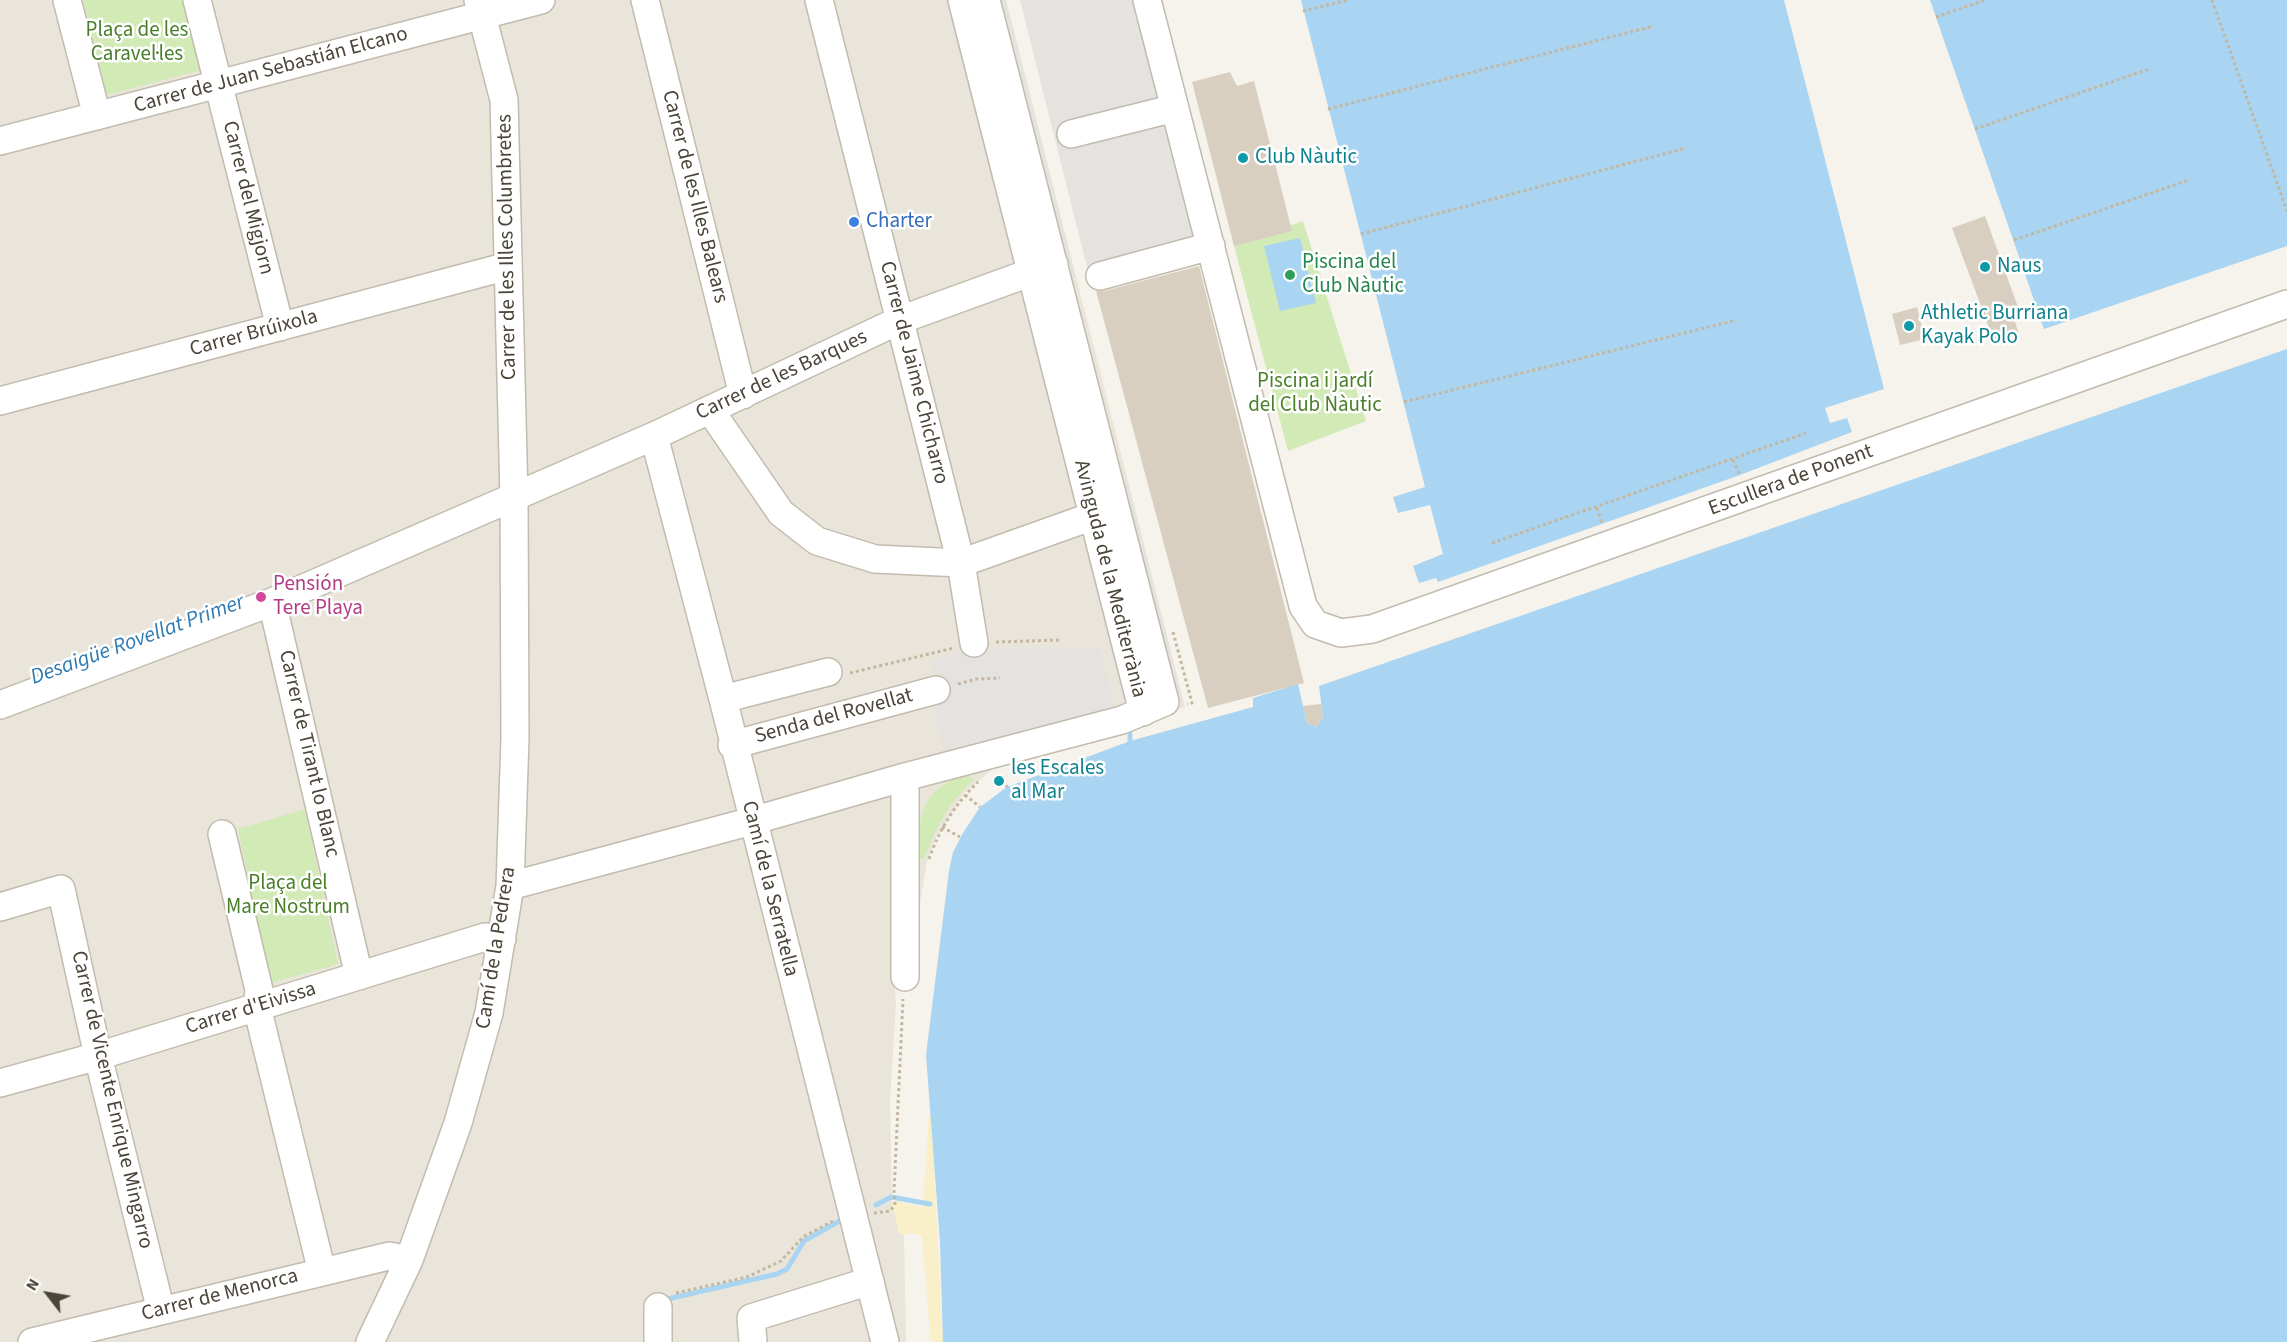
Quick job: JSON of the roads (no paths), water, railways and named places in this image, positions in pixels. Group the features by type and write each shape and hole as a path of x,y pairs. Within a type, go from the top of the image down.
{"street":[{"path":"67,0 97,116"},
{"name":"Carrer del Migjorn","path":"197,0 280,327"},
{"name":"Carrer de Juan Sebastián Elcano","path":"0,141 218,84 492,6 541,0"},
{"name":"Carrer de les Illes Balears","path":"645,0 743,395"},
{"name":"Carrer de Jaime Chicharro","path":"819,0 961,563 974,643"},
{"name":"Avinguda de la Mediterrània","path":"962,0 1043,268 1165,702 1143,712 1093,516 1043,268 986,0"},
{"path":"1101,276 1211,246 1147,0"},
{"name":"Carrer de les Illes Columbretes","path":"492,6 504,100 514,497"},
{"path":"1071,134 1176,108"},
{"name":"Escullera de Ponent","path":"1211,246 1303,606 1315,624 1341,633 1372,629 2287,304"},
{"name":"Carrer Brúixola","path":"0,401 508,267"},
{"name":"Carrer de les Barques","path":"0,705 272,602 654,436 900,320 1043,268"},
{"path":"710,410 781,513 817,541 875,559 961,563 1093,516"},
{"name":"Camí de la Serratella","path":"654,436 723,699 732,745 885,1342"},
{"name":"Camí de la Pedrera","path":"370,1342 409,1260 458,1122 489,1013 502,939 510,886 515,738 514,497"},
{"name":"Carrer de Tirant lo Blanc","path":"272,602 359,976"},
{"path":"723,699 828,672"},
{"name":"Senda del Rovellat","path":"732,745 936,690"},
{"path":"510,886 1122,720 1143,712"},
{"path":"905,777 905,977"},
{"path":"222,834 259,990 257,1007 322,1272"},
{"name":"Carrer de Vicente Enrique Mingarro","path":"0,907 61,889 98,1056 161,1311"},
{"name":"Carrer d'Eivissa","path":"0,1083 98,1056 485,937 502,939"},
{"name":"Carrer de Menorca","path":"32,1342 389,1256 409,1260"},
{"path":"753,1342 751,1318 870,1281"},
{"path":"658,1307 658,1342"}],"water":[{"path":"1301,0 1784,0 1884,389 1825,408 1830,423 1847,418 1852,432 1740,475 1438,582 1436,578 1419,583 1413,566 1443,554 1430,505 1398,513 1393,497 1425,487"},
{"path":"1930,0 2287,0 2287,246 2044,329"},
{"name":"Piscina del Club Nàutic","path":"1300,238 1316,303 1280,311 1264,246"},
{"path":"2287,349 2287,1342 943,1342 940,1242 926,1055 953,852 980,807 1007,787 1130,741 1253,707 1253,698 1298,684 1307,723 1316,727 1323,717 1319,686"}],"waterway":[{"path":"1130,734 1130,741"},
{"path":"876,1205 891,1197 930,1204"},
{"path":"663,1300 777,1274 787,1269 804,1241 843,1219"}],"place":[{"name":"Club Nàutic","path":"1243,158"},
{"name":"Charter","path":"854,222"},
{"name":"Naus","path":"1985,267"},
{"name":"Piscina del Club Nàutic","path":"1290,275"},
{"name":"Athletic Burriana Kayak Polo","path":"1909,326"},
{"name":"Pensión Tere Playa","path":"261,597"},
{"name":"les Escales al Mar","path":"999,781"}],"park label":[{"name":"Plaça de les Caravel·les","path":"137,43"},
{"name":"Piscina i jardí del Club Nàutic","path":"1315,394"},
{"name":"Plaça del Mare Nostrum","path":"288,896"}],"water label":[{"name":"Desaigüe Rovellat Primer","path":"138,641"}]}
